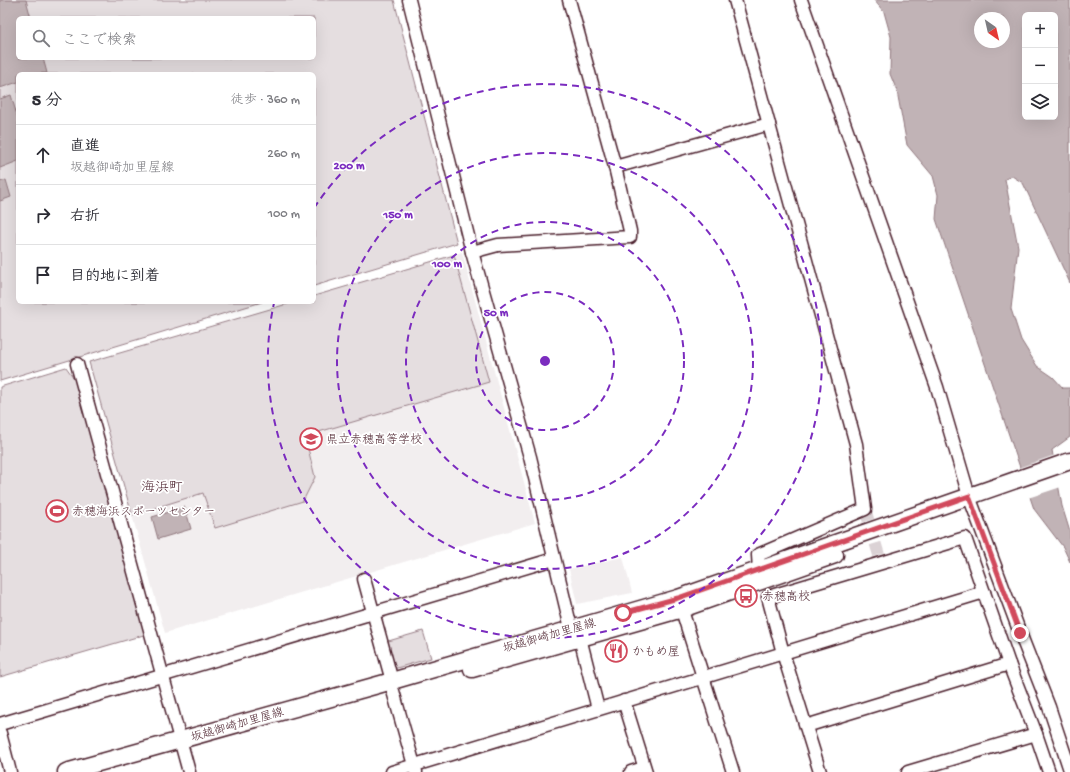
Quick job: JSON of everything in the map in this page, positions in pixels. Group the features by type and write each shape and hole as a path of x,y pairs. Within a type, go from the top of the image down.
{"main road":[{"name":"坂越御崎加里屋線","path":"975,500 1070,461"},
{"name":"坂越御崎加里屋線","path":"66,772 181,743 392,686 680,604 975,500 1070,471"},
{"name":"坂越御崎加里屋線","path":"100,772 181,743"}],"street":[{"path":"410,0 472,252 530,457 554,559 598,709"},
{"path":"472,252 498,245 630,237 630,231 615,167 569,0"},
{"path":"735,0 856,444 865,509 758,555 761,575 782,653 820,772"},
{"path":"801,0 937,387 1020,633 1049,707 1070,770"},
{"path":"615,167 769,124"},
{"path":"78,364 189,772"},
{"path":"768,597 880,558 965,538 1049,772"},
{"path":"0,724 554,559"},
{"path":"364,579 415,769"},
{"path":"392,772 415,769 598,709 984,592"},
{"path":"680,604 733,772"},
{"path":"806,726 1009,664"},
{"path":"624,701 645,770 631,772"},
{"path":"0,733 10,772"},
{"path":"908,772 1036,734"}],"shaded area":[{"path":"0,0 394,0 457,243 316,285 316,72 16,72 16,304 255,304 0,381"},
{"path":"0,0 26,0 30,16 16,16 16,60 44,60 47,72 16,72 16,83 0,88"},
{"path":"874,0 1070,0 1070,283 1023,183 1012,176 1005,179 1018,247 1011,309 1021,340 1037,366 1053,377 1063,388 1070,388 1070,437 1052,450 1062,506 1070,532 1070,562 1063,547 1034,509 936,219 938,195 933,176 907,145 897,91 890,74 891,37 884,12"},
{"path":"11,95 16,112 16,162 0,168 0,99"},
{"path":"6,180 11,197 0,201 0,182"},
{"name":"県立赤穂高等学校","path":"462,252 535,523 165,633 89,362 287,304 316,304 316,295"},
{"path":"454,255 489,382 305,436 315,477 303,501 215,528 203,493 132,515 89,362 287,304 316,304 316,295"},
{"name":"赤穂海浜スポーツセンター","path":"66,367 81,388 147,634 0,677 0,387"},
{"path":"185,507 191,529 158,539 152,517"},
{"path":"623,557 632,593 577,604 569,569"},
{"path":"423,631 431,658 393,669 385,642"}],"pier":[{"path":"1055,455 1061,487 1028,498 1018,468"}],"tunnel":[{"path":"865,509 879,555"}],"place":[{"name":"県立赤穂高等学校","path":"311,439"},
{"name":"赤穂海浜スポーツセンター","path":"57,511"},
{"name":"赤穂高校","path":"746,596"},
{"name":"かもめ屋","path":"616,651"}],"district":[{"name":"海浜町","path":"162,486"}],"route":[{"path":"623,613 678,598 969,496 1020,633"}]}
